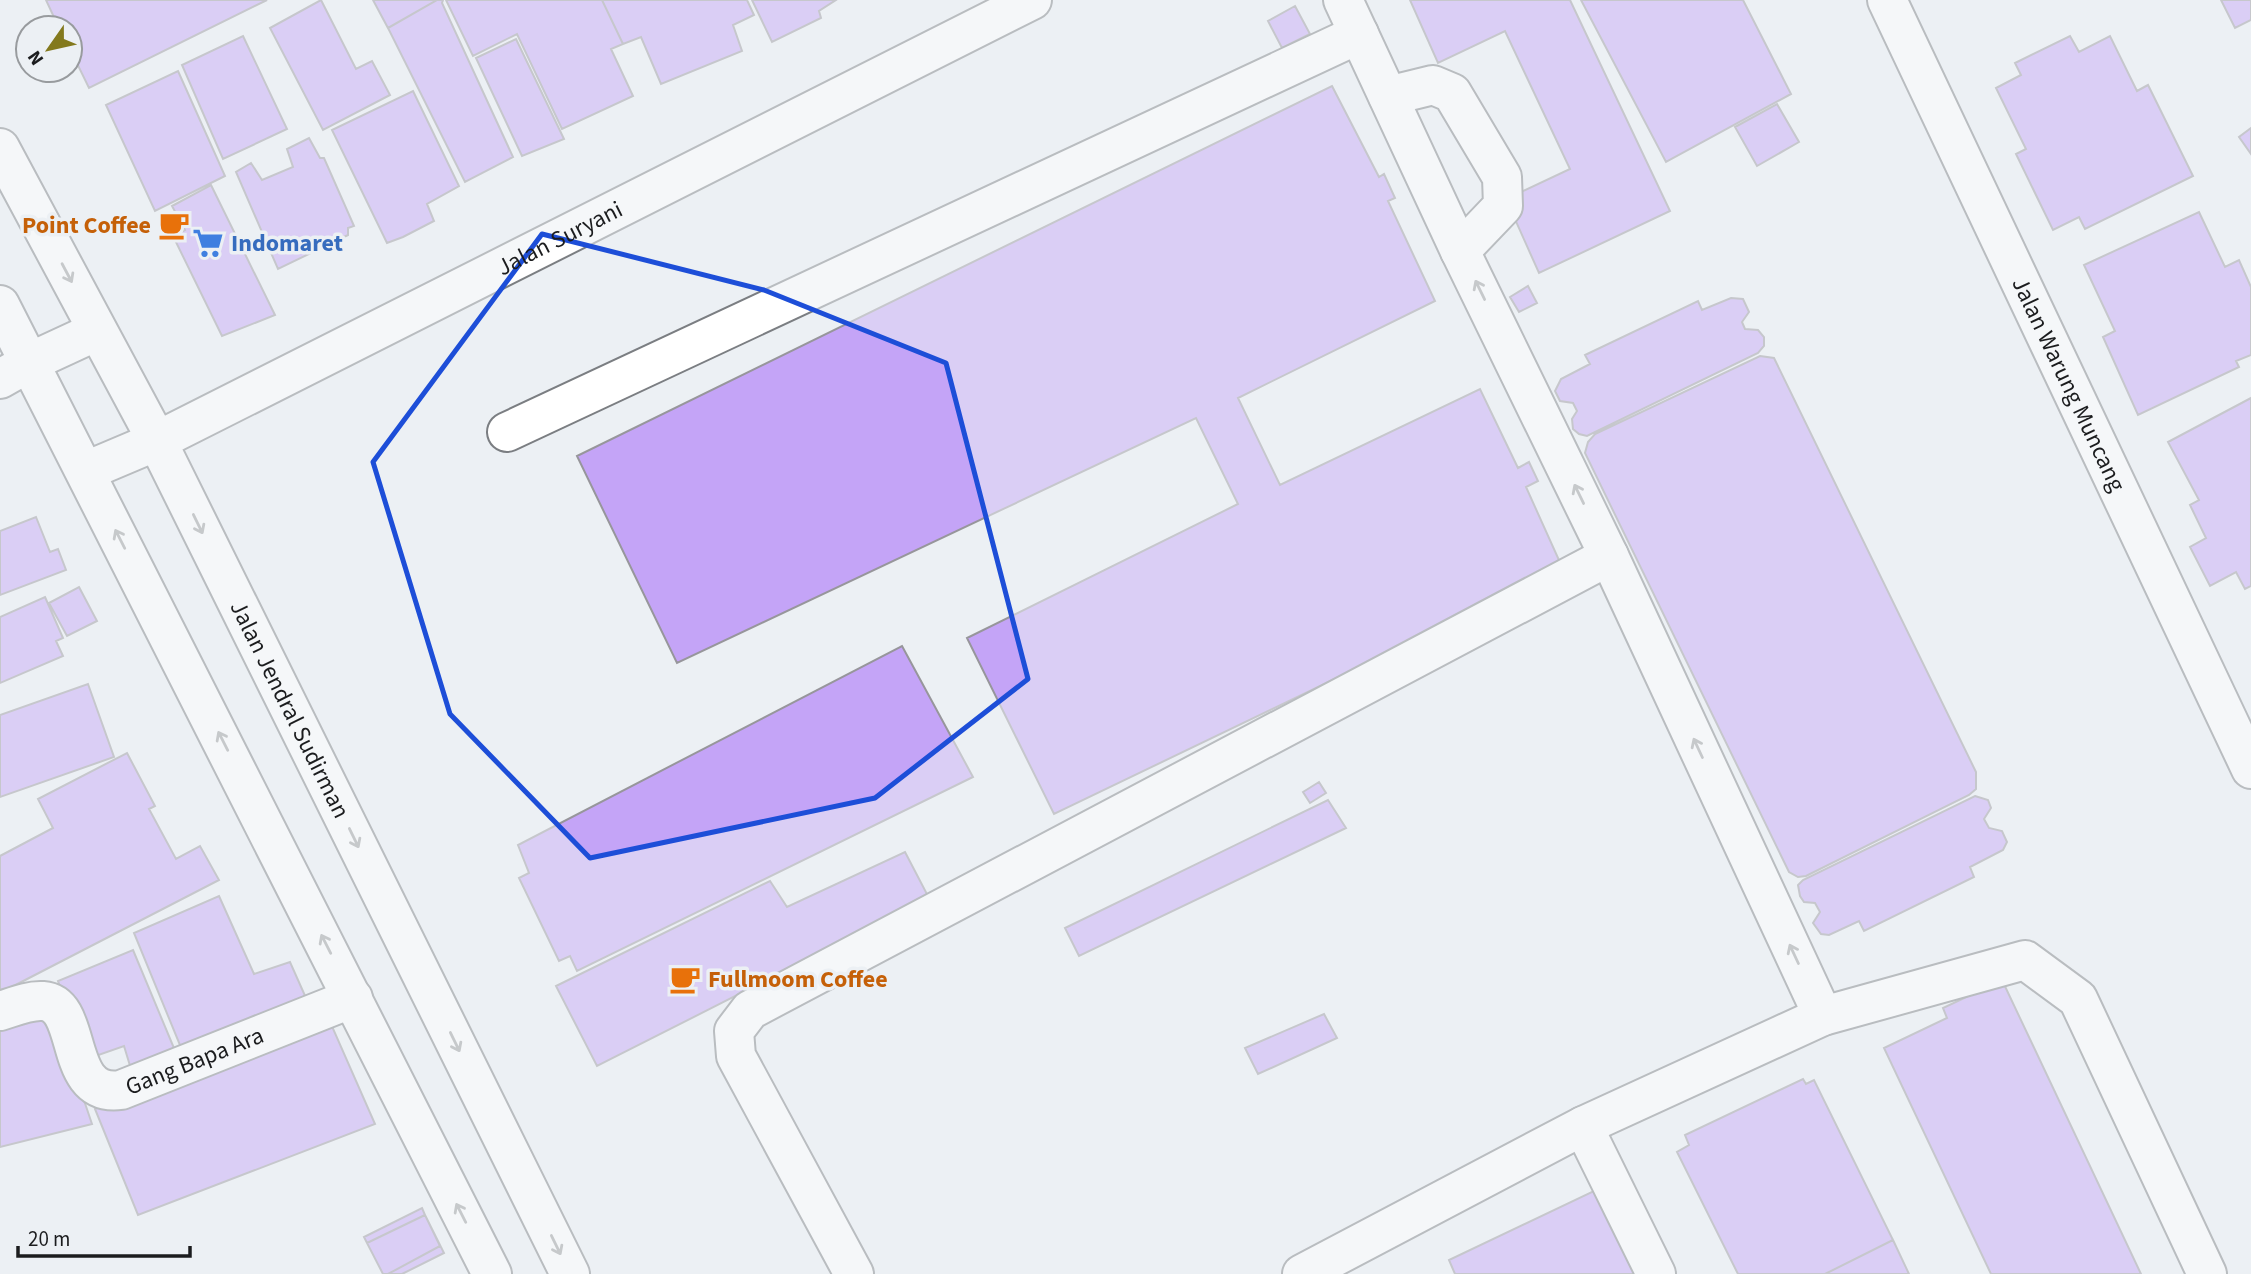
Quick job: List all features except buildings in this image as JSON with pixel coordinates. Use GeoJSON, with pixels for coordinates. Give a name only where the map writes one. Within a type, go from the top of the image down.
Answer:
{"type":"FeatureCollection","features":[{"type":"Feature","properties":{"kind":"main road","name":"Jalan Suryani"},"geometry":{"type":"LineString","coordinates":[[86,471],[157,441],[1032,0]]}},
{"type":"Feature","properties":{"kind":"main road","name":"Jalan Warung Muncang"},"geometry":{"type":"LineString","coordinates":[[1887,0],[2251,769]]}},
{"type":"Feature","properties":{"kind":"main road"},"geometry":{"type":"LineString","coordinates":[[507,432],[1351,17],[1609,556],[1822,1016]]}},
{"type":"Feature","properties":{"kind":"main road"},"geometry":{"type":"LineString","coordinates":[[1388,96],[1433,85],[1452,93],[1502,177],[1503,206],[1461,250]]}},
{"type":"Feature","properties":{"kind":"main road","name":"Jalan Jendral Sudirman"},"geometry":{"type":"LineString","coordinates":[[0,148],[157,441],[570,1274]]}},
{"type":"Feature","properties":{"kind":"main road"},"geometry":{"type":"LineString","coordinates":[[0,305],[15,371],[86,471],[492,1274]]}},
{"type":"Feature","properties":{"kind":"main road"},"geometry":{"type":"LineString","coordinates":[[15,371],[97,331]]}},
{"type":"Feature","properties":{"kind":"main road"},"geometry":{"type":"LineString","coordinates":[[854,1274],[736,1056],[734,1031],[750,1010],[1609,556]]}},
{"type":"Feature","properties":{"kind":"main road"},"geometry":{"type":"LineString","coordinates":[[1302,1274],[1583,1126],[1822,1016],[2025,960],[2078,999],[2207,1274]]}},
{"type":"Feature","properties":{"kind":"main road","name":"Gang Bapa Ara"},"geometry":{"type":"LineString","coordinates":[[0,1011],[45,1001],[58,1007],[86,1078],[98,1088],[110,1092],[121,1090],[353,998]]}},
{"type":"Feature","properties":{"kind":"main road"},"geometry":{"type":"LineString","coordinates":[[1583,1126],[1656,1274]]}},
{"type":"Feature","properties":{"kind":"highlighted area"},"geometry":{"type":"Polygon","coordinates":[[[542,234],[764,290],[946,363],[1028,679],[875,798],[590,858],[450,714],[373,462],[542,234]]]}},
{"type":"Feature","properties":{"kind":"place","name":"Point Coffee"},"geometry":{"type":"Point","coordinates":[174,225]}},
{"type":"Feature","properties":{"kind":"place","name":"Indomaret"},"geometry":{"type":"Point","coordinates":[208,243]}},
{"type":"Feature","properties":{"kind":"place","name":"Fullmoom Coffee"},"geometry":{"type":"Point","coordinates":[685,979]}}]}
